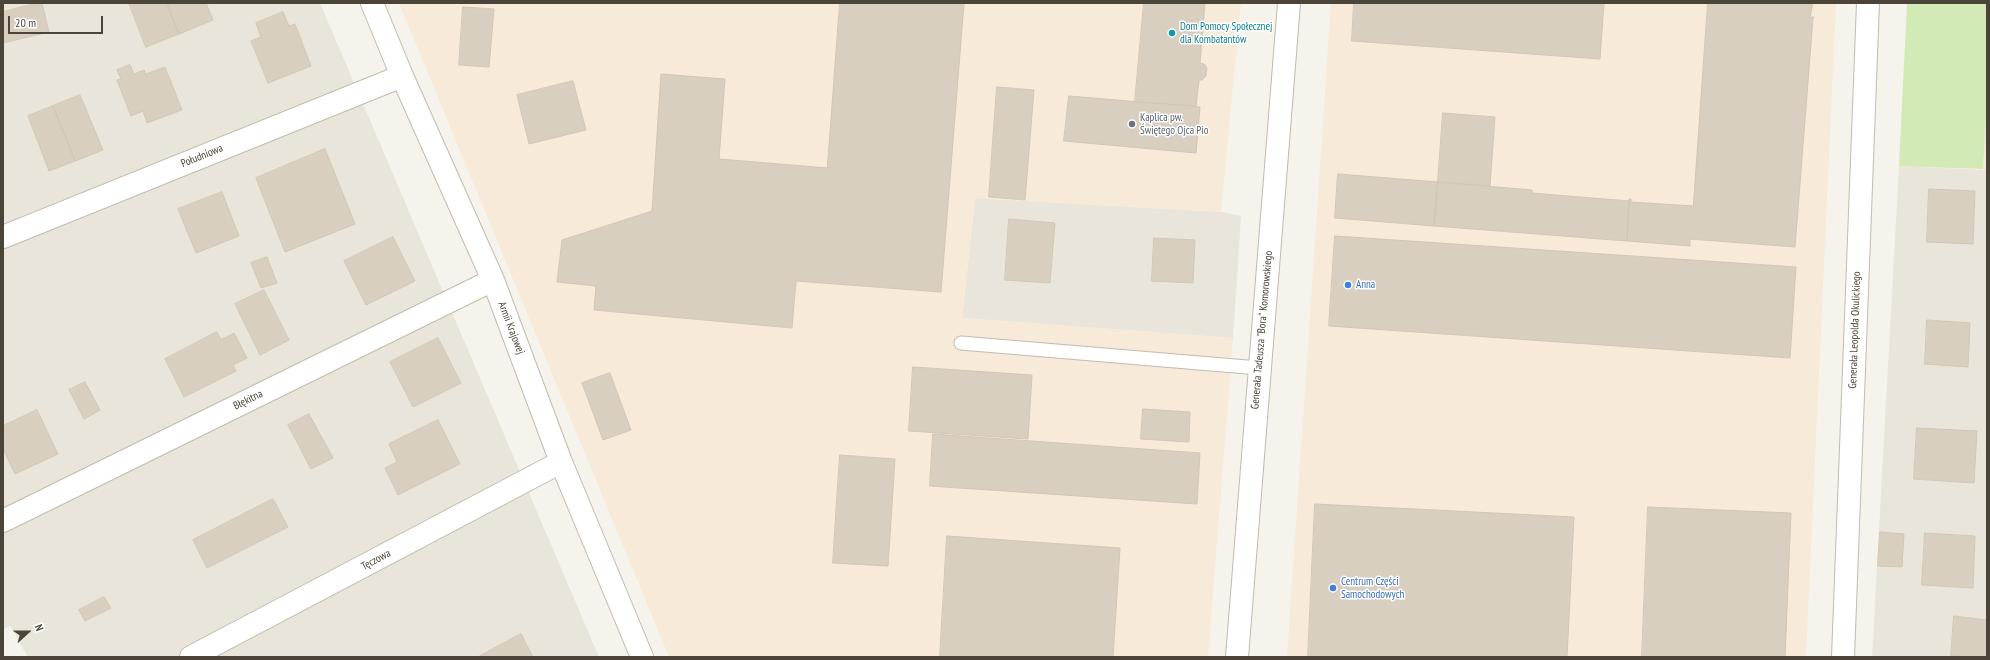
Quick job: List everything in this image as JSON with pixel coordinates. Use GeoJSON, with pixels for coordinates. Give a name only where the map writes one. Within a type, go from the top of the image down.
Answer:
{"type":"FeatureCollection","features":[{"type":"Feature","properties":{"kind":"street","name":"Armii Krajowej"},"geometry":{"type":"LineString","coordinates":[[372,3],[402,76],[493,280],[561,462],[642,657]]}},
{"type":"Feature","properties":{"kind":"street","name":"Generała Tadeusza \"Bora\" Komorowskiego"},"geometry":{"type":"LineString","coordinates":[[1237,657],[1289,3]]}},
{"type":"Feature","properties":{"kind":"street","name":"Generała Leopolda Okulickiego"},"geometry":{"type":"LineString","coordinates":[[1842,657],[1868,3]]}},
{"type":"Feature","properties":{"kind":"street","name":"Południowa"},"geometry":{"type":"LineString","coordinates":[[3,237],[402,76]]}},
{"type":"Feature","properties":{"kind":"street","name":"Błękitna"},"geometry":{"type":"LineString","coordinates":[[3,522],[493,280]]}},
{"type":"Feature","properties":{"kind":"street","name":"Tęczowa"},"geometry":{"type":"LineString","coordinates":[[191,657],[561,462]]}},
{"type":"Feature","properties":{"kind":"lane"},"geometry":{"type":"LineString","coordinates":[[960,343],[1259,368]]}},
{"type":"Feature","properties":{"kind":"shaded area"},"geometry":{"type":"Polygon","coordinates":[[[3,3],[320,3],[599,657],[28,657],[10,626],[3,629],[3,3]]]}},
{"type":"Feature","properties":{"kind":"shaded area"},"geometry":{"type":"Polygon","coordinates":[[[399,3],[1241,3],[1221,212],[975,198],[962,318],[1233,338],[1208,657],[669,657],[399,3]]]}},
{"type":"Feature","properties":{"kind":"shaded area"},"geometry":{"type":"Polygon","coordinates":[[[1331,3],[1836,3],[1806,657],[1287,657],[1331,3]]]}},
{"type":"Feature","properties":{"kind":"shaded area"},"geometry":{"type":"Polygon","coordinates":[[[1987,104],[1987,170],[1983,169],[1987,104]]]}},
{"type":"Feature","properties":{"kind":"shaded area"},"geometry":{"type":"Polygon","coordinates":[[[1899,166],[1987,170],[1987,657],[1872,657],[1899,166]]]}},
{"type":"Feature","properties":{"kind":"shaded area"},"geometry":{"type":"Polygon","coordinates":[[[975,198],[1221,212],[1241,216],[1233,338],[962,318],[975,198]]]}},
{"type":"Feature","properties":{"kind":"green space"},"geometry":{"type":"Polygon","coordinates":[[[1907,3],[1987,3],[1987,104],[1983,169],[1899,166],[1907,3]]]}},
{"type":"Feature","properties":{"kind":"building"},"geometry":{"type":"Polygon","coordinates":[[[42,3],[49,32],[3,43],[3,12],[42,3]]]}},
{"type":"Feature","properties":{"kind":"building"},"geometry":{"type":"Polygon","coordinates":[[[129,3],[167,3],[179,34],[146,47],[129,3]]]}},
{"type":"Feature","properties":{"kind":"building"},"geometry":{"type":"Polygon","coordinates":[[[167,3],[206,3],[213,20],[179,34],[167,3]]]}},
{"type":"Feature","properties":{"kind":"building"},"geometry":{"type":"Polygon","coordinates":[[[840,3],[964,3],[941,292],[796,281],[792,328],[594,310],[596,286],[557,282],[562,240],[652,211],[661,74],[725,79],[719,159],[827,168],[840,3]]]}},
{"type":"Feature","properties":{"kind":"building","name":"Dom Pomocy Społecznej dla Kombatantów"},"geometry":{"type":"Polygon","coordinates":[[[1144,3],[1205,3],[1200,63],[1204,64],[1207,68],[1206,76],[1202,80],[1199,80],[1196,106],[1135,102],[1144,3]]]}},
{"type":"Feature","properties":{"kind":"building"},"geometry":{"type":"Polygon","coordinates":[[[1354,3],[1604,3],[1600,59],[1352,41],[1354,3]]]}},
{"type":"Feature","properties":{"kind":"building"},"geometry":{"type":"Polygon","coordinates":[[[1708,3],[1813,3],[1810,17],[1814,17],[1795,247],[1690,239],[1690,246],[1627,241],[1629,199],[1631,199],[1631,202],[1693,206],[1708,3]]]}},
{"type":"Feature","properties":{"kind":"building"},"geometry":{"type":"Polygon","coordinates":[[[463,7],[494,9],[489,67],[459,65],[463,7]]]}},
{"type":"Feature","properties":{"kind":"building"},"geometry":{"type":"Polygon","coordinates":[[[283,12],[289,26],[295,24],[311,66],[268,83],[251,41],[261,37],[256,23],[283,12]]]}},
{"type":"Feature","properties":{"kind":"building"},"geometry":{"type":"Polygon","coordinates":[[[130,65],[134,74],[144,70],[146,74],[165,67],[182,110],[147,123],[143,111],[131,116],[117,80],[121,79],[117,70],[130,65]]]}},
{"type":"Feature","properties":{"kind":"building"},"geometry":{"type":"Polygon","coordinates":[[[573,81],[586,130],[529,144],[517,95],[573,81]]]}},
{"type":"Feature","properties":{"kind":"building"},"geometry":{"type":"Polygon","coordinates":[[[997,87],[1034,90],[1025,200],[989,197],[997,87]]]}},
{"type":"Feature","properties":{"kind":"building"},"geometry":{"type":"Polygon","coordinates":[[[80,95],[103,150],[75,161],[53,106],[80,95]]]}},
{"type":"Feature","properties":{"kind":"building","name":"Kaplica pw. Świętego Ojca Pio"},"geometry":{"type":"Polygon","coordinates":[[[1069,96],[1200,107],[1196,153],[1064,141],[1069,96]]]}},
{"type":"Feature","properties":{"kind":"building"},"geometry":{"type":"Polygon","coordinates":[[[53,106],[75,161],[49,171],[28,116],[53,106]]]}},
{"type":"Feature","properties":{"kind":"building"},"geometry":{"type":"Polygon","coordinates":[[[1443,113],[1495,117],[1490,186],[1438,182],[1443,113]]]}},
{"type":"Feature","properties":{"kind":"building"},"geometry":{"type":"Polygon","coordinates":[[[325,149],[355,224],[285,252],[256,178],[325,149]]]}},
{"type":"Feature","properties":{"kind":"building"},"geometry":{"type":"Polygon","coordinates":[[[1338,174],[1438,182],[1434,226],[1335,218],[1338,174]]]}},
{"type":"Feature","properties":{"kind":"building"},"geometry":{"type":"Polygon","coordinates":[[[1438,182],[1532,190],[1532,193],[1629,201],[1627,241],[1434,226],[1438,182]]]}},
{"type":"Feature","properties":{"kind":"building"},"geometry":{"type":"Polygon","coordinates":[[[1929,189],[1975,191],[1973,244],[1927,242],[1929,189]]]}},
{"type":"Feature","properties":{"kind":"building"},"geometry":{"type":"Polygon","coordinates":[[[222,192],[239,236],[196,253],[178,209],[222,192]]]}},
{"type":"Feature","properties":{"kind":"building"},"geometry":{"type":"Polygon","coordinates":[[[1009,219],[1055,223],[1050,283],[1005,280],[1009,219]]]}},
{"type":"Feature","properties":{"kind":"building"},"geometry":{"type":"Polygon","coordinates":[[[1335,236],[1796,267],[1790,358],[1329,326],[1335,236]]]}},
{"type":"Feature","properties":{"kind":"building"},"geometry":{"type":"Polygon","coordinates":[[[393,237],[415,281],[366,305],[344,261],[393,237]]]}},
{"type":"Feature","properties":{"kind":"building"},"geometry":{"type":"Polygon","coordinates":[[[1154,238],[1195,240],[1193,283],[1152,281],[1154,238]]]}},
{"type":"Feature","properties":{"kind":"building"},"geometry":{"type":"Polygon","coordinates":[[[267,257],[277,283],[261,288],[251,263],[267,257]]]}},
{"type":"Feature","properties":{"kind":"building"},"geometry":{"type":"Polygon","coordinates":[[[264,290],[289,340],[260,355],[235,304],[264,290]]]}},
{"type":"Feature","properties":{"kind":"building"},"geometry":{"type":"Polygon","coordinates":[[[1927,320],[1970,323],[1968,367],[1925,364],[1927,320]]]}},
{"type":"Feature","properties":{"kind":"building"},"geometry":{"type":"Polygon","coordinates":[[[217,332],[221,340],[234,333],[247,358],[233,365],[236,371],[184,397],[165,359],[217,332]]]}},
{"type":"Feature","properties":{"kind":"building"},"geometry":{"type":"Polygon","coordinates":[[[438,338],[461,383],[413,407],[390,362],[438,338]]]}},
{"type":"Feature","properties":{"kind":"building"},"geometry":{"type":"Polygon","coordinates":[[[913,367],[1032,375],[1028,439],[909,431],[913,367]]]}},
{"type":"Feature","properties":{"kind":"building"},"geometry":{"type":"Polygon","coordinates":[[[610,373],[631,430],[603,440],[582,383],[610,373]]]}},
{"type":"Feature","properties":{"kind":"building"},"geometry":{"type":"Polygon","coordinates":[[[85,382],[100,410],[84,419],[69,390],[85,382]]]}},
{"type":"Feature","properties":{"kind":"building"},"geometry":{"type":"Polygon","coordinates":[[[1143,409],[1190,412],[1189,442],[1141,439],[1143,409]]]}},
{"type":"Feature","properties":{"kind":"building"},"geometry":{"type":"Polygon","coordinates":[[[37,410],[58,454],[15,474],[3,449],[3,426],[37,410]]]}},
{"type":"Feature","properties":{"kind":"building"},"geometry":{"type":"Polygon","coordinates":[[[309,414],[333,458],[311,469],[288,425],[309,414]]]}},
{"type":"Feature","properties":{"kind":"building"},"geometry":{"type":"Polygon","coordinates":[[[438,420],[460,464],[398,495],[385,468],[397,462],[389,444],[438,420]]]}},
{"type":"Feature","properties":{"kind":"building"},"geometry":{"type":"Polygon","coordinates":[[[1917,428],[1977,431],[1974,483],[1914,479],[1917,428]]]}},
{"type":"Feature","properties":{"kind":"building"},"geometry":{"type":"Polygon","coordinates":[[[933,434],[1200,453],[1197,504],[930,486],[933,434]]]}},
{"type":"Feature","properties":{"kind":"building"},"geometry":{"type":"Polygon","coordinates":[[[840,455],[895,459],[888,566],[833,563],[840,455]]]}},
{"type":"Feature","properties":{"kind":"building"},"geometry":{"type":"Polygon","coordinates":[[[273,499],[288,527],[207,568],[193,540],[273,499]]]}},
{"type":"Feature","properties":{"kind":"building"},"geometry":{"type":"Polygon","coordinates":[[[1315,504],[1574,517],[1567,657],[1308,657],[1315,504]]]}},
{"type":"Feature","properties":{"kind":"building"},"geometry":{"type":"Polygon","coordinates":[[[1648,507],[1791,513],[1785,657],[1642,657],[1648,507]]]}},
{"type":"Feature","properties":{"kind":"building"},"geometry":{"type":"Polygon","coordinates":[[[1880,532],[1904,534],[1902,567],[1878,566],[1880,532]]]}},
{"type":"Feature","properties":{"kind":"building"},"geometry":{"type":"Polygon","coordinates":[[[1925,533],[1975,536],[1973,588],[1922,585],[1925,533]]]}},
{"type":"Feature","properties":{"kind":"building"},"geometry":{"type":"Polygon","coordinates":[[[947,536],[1120,548],[1113,657],[940,657],[947,536]]]}},
{"type":"Feature","properties":{"kind":"building"},"geometry":{"type":"Polygon","coordinates":[[[104,597],[111,608],[85,621],[79,610],[104,597]]]}},
{"type":"Feature","properties":{"kind":"building"},"geometry":{"type":"Polygon","coordinates":[[[1954,616],[1987,620],[1987,657],[1951,656],[1954,616]]]}},
{"type":"Feature","properties":{"kind":"building"},"geometry":{"type":"Polygon","coordinates":[[[521,634],[533,657],[478,657],[521,634]]]}},
{"type":"Feature","properties":{"kind":"place","name":"Dom Pomocy Społecznej dla Kombatantów"},"geometry":{"type":"Point","coordinates":[1172,33]}},
{"type":"Feature","properties":{"kind":"place","name":"Kaplica pw. Świętego Ojca Pio"},"geometry":{"type":"Point","coordinates":[1132,124]}},
{"type":"Feature","properties":{"kind":"place","name":"Anna"},"geometry":{"type":"Point","coordinates":[1348,285]}},
{"type":"Feature","properties":{"kind":"place","name":"Centrum Części Samochodowych"},"geometry":{"type":"Point","coordinates":[1333,588]}}]}
